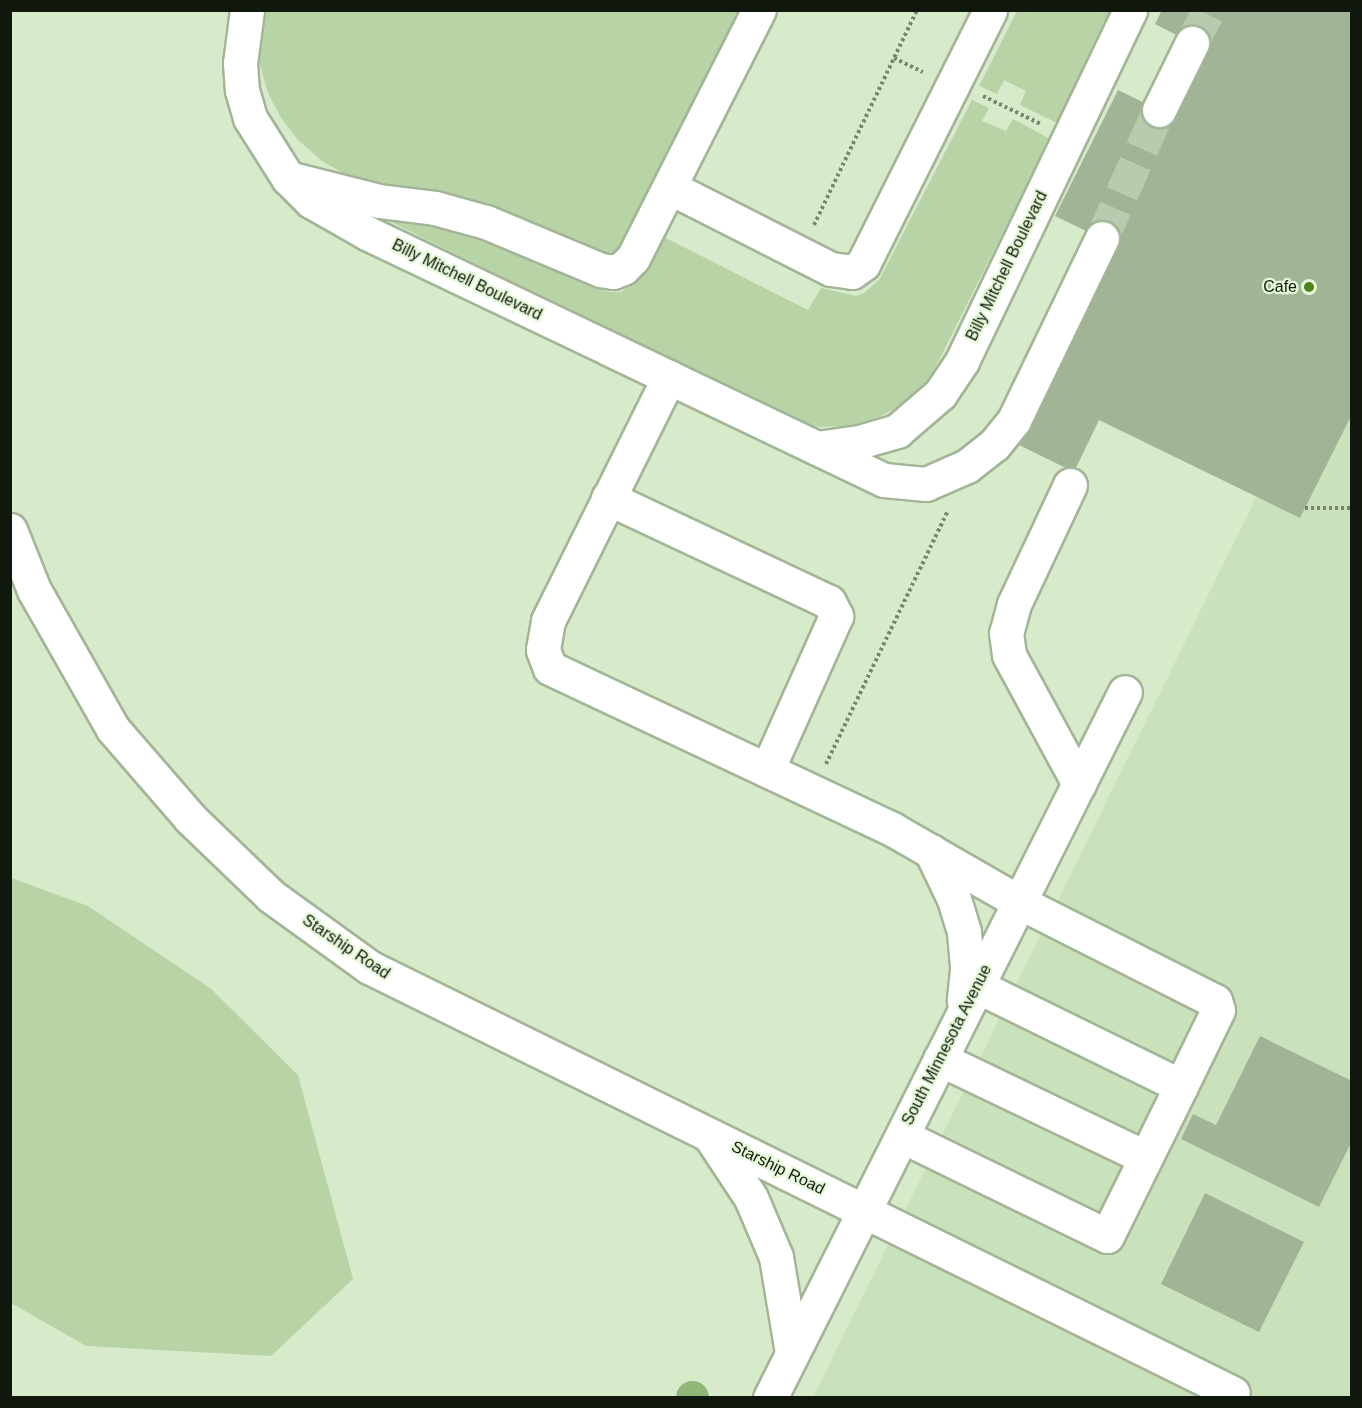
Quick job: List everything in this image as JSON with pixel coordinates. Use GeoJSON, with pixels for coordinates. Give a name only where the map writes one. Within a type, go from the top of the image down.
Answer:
{"type":"FeatureCollection","features":[{"type":"Feature","properties":{"kind":"street","name":"Billy Mitchell Boulevard"},"geometry":{"type":"LineString","coordinates":[[247,10],[240,63],[242,90],[249,118],[288,178],[312,201],[367,233],[884,480],[926,484],[967,466],[994,445],[1014,420],[1102,238]]}},
{"type":"Feature","properties":{"kind":"street"},"geometry":{"type":"LineString","coordinates":[[288,178],[379,201],[435,208],[486,222],[613,272],[623,268],[633,258],[671,188],[759,10]]}},
{"type":"Feature","properties":{"kind":"street"},"geometry":{"type":"LineString","coordinates":[[671,188],[831,269],[852,272],[863,264],[990,10]]}},
{"type":"Feature","properties":{"kind":"street","name":"Billy Mitchell Boulevard"},"geometry":{"type":"LineString","coordinates":[[817,448],[859,442],[897,431],[940,394],[962,361],[1131,10]]}},
{"type":"Feature","properties":{"kind":"street"},"geometry":{"type":"LineString","coordinates":[[1159,110],[1192,43]]}},
{"type":"Feature","properties":{"kind":"street"},"geometry":{"type":"LineString","coordinates":[[669,377],[548,621],[543,650],[550,668],[892,829],[1019,902],[1215,1001],[1218,1010],[1107,1236],[902,1136]]}},
{"type":"Feature","properties":{"kind":"street"},"geometry":{"type":"LineString","coordinates":[[1070,485],[1014,604],[1006,633],[1009,655],[1079,784]]}},
{"type":"Feature","properties":{"kind":"street"},"geometry":{"type":"LineString","coordinates":[[608,498],[829,602],[836,616],[767,770]]}},
{"type":"Feature","properties":{"kind":"street","name":"Starship Road"},"geometry":{"type":"LineString","coordinates":[[10,530],[34,590],[113,729],[190,818],[271,896],[369,967],[1233,1393]]}},
{"type":"Feature","properties":{"kind":"street","name":"South Minnesota Avenue"},"geometry":{"type":"LineString","coordinates":[[770,1398],[1125,692]]}},
{"type":"Feature","properties":{"kind":"street"},"geometry":{"type":"LineString","coordinates":[[931,851],[954,899],[964,932],[970,1000],[1181,1086]]}},
{"type":"Feature","properties":{"kind":"street"},"geometry":{"type":"LineString","coordinates":[[940,1059],[1145,1157]]}},
{"type":"Feature","properties":{"kind":"street"},"geometry":{"type":"LineString","coordinates":[[709,1134],[751,1198],[776,1257],[792,1353]]}},
{"type":"Feature","properties":{"kind":"path"},"geometry":{"type":"LineString","coordinates":[[813,229],[917,10]]}},
{"type":"Feature","properties":{"kind":"path"},"geometry":{"type":"LineString","coordinates":[[1305,508],[1352,508]]}},
{"type":"Feature","properties":{"kind":"path"},"geometry":{"type":"LineString","coordinates":[[812,791],[944,516],[950,509]]}},
{"type":"Feature","properties":{"kind":"shaded area"},"geometry":{"type":"Polygon","coordinates":[[[263,11],[745,11],[627,248],[611,256],[598,258],[389,187],[350,177],[322,161],[298,140],[281,118],[268,93],[260,65],[259,43],[263,11]]]}},
{"type":"Feature","properties":{"kind":"shaded area"},"geometry":{"type":"Polygon","coordinates":[[[1017,11],[1111,11],[1057,123],[1020,105],[1026,91],[1004,80],[997,94],[979,86],[1017,11]]]}},
{"type":"Feature","properties":{"kind":"shaded area"},"geometry":{"type":"Polygon","coordinates":[[[972,100],[989,108],[982,121],[1006,131],[1013,119],[1050,139],[934,370],[921,389],[905,403],[879,417],[848,426],[820,427],[792,420],[391,222],[391,218],[395,215],[459,230],[525,252],[591,287],[610,292],[621,292],[630,286],[642,273],[662,236],[808,310],[821,288],[856,296],[864,293],[879,280],[972,100]]]}},
{"type":"Feature","properties":{"kind":"shaded area"},"geometry":{"type":"Polygon","coordinates":[[[1351,305],[1351,1397],[813,1397],[1351,305]]]}},
{"type":"Feature","properties":{"kind":"shaded area"},"geometry":{"type":"Polygon","coordinates":[[[11,878],[88,906],[210,988],[298,1075],[353,1279],[271,1356],[86,1346],[11,1303],[11,878]]]}},
{"type":"Feature","properties":{"kind":"building"},"geometry":{"type":"Polygon","coordinates":[[[1162,10],[1352,10],[1352,414],[1300,518],[1099,420],[1074,472],[1019,445],[1117,246],[1055,216],[1118,90],[1159,110],[1192,43],[1155,24],[1162,10]]]}},
{"type":"Feature","properties":{"kind":"building"},"geometry":{"type":"Polygon","coordinates":[[[1260,1036],[1352,1081],[1352,1141],[1319,1207],[1181,1139],[1193,1114],[1216,1125],[1260,1036]]]}},
{"type":"Feature","properties":{"kind":"building"},"geometry":{"type":"Polygon","coordinates":[[[1205,1193],[1304,1242],[1259,1332],[1161,1284],[1205,1193]]]}},
{"type":"Feature","properties":{"kind":"tunnel"},"geometry":{"type":"LineString","coordinates":[[1192,43],[1209,10]]}},
{"type":"Feature","properties":{"kind":"tunnel"},"geometry":{"type":"LineString","coordinates":[[1102,238],[1159,110]]}},
{"type":"Feature","properties":{"kind":"place","name":"Cafe"},"geometry":{"type":"Point","coordinates":[1309,287]}}]}
